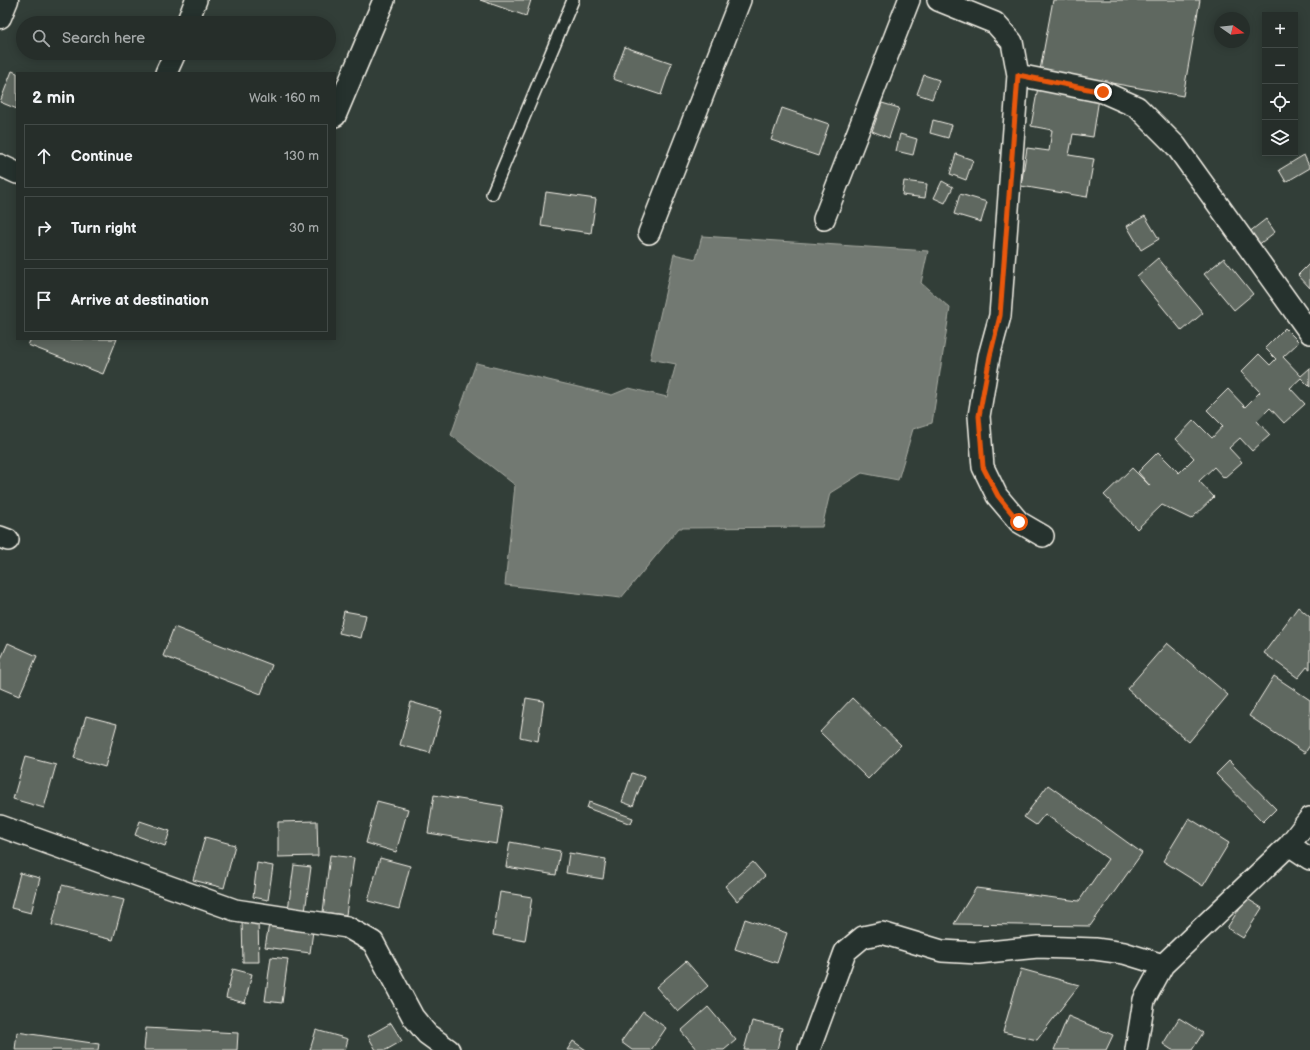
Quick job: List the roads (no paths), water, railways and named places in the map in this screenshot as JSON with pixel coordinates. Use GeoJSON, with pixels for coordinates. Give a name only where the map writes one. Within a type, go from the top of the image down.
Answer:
{"type":"FeatureCollection","features":[{"type":"Feature","properties":{"kind":"street"},"geometry":{"type":"LineString","coordinates":[[0,17],[7,0]]}},
{"type":"Feature","properties":{"kind":"street"},"geometry":{"type":"LineString","coordinates":[[190,16],[196,0]]}},
{"type":"Feature","properties":{"kind":"street"},"geometry":{"type":"LineString","coordinates":[[336,114],[384,0]]}},
{"type":"Feature","properties":{"kind":"street"},"geometry":{"type":"LineString","coordinates":[[649,233],[740,0]]}},
{"type":"Feature","properties":{"kind":"street"},"geometry":{"type":"LineString","coordinates":[[824,220],[909,0]]}},
{"type":"Feature","properties":{"kind":"street"},"geometry":{"type":"LineString","coordinates":[[938,0],[995,23],[1012,42],[1018,75],[1000,316],[990,356],[979,416],[983,467],[998,496],[1019,522],[1043,536]]}},
{"type":"Feature","properties":{"kind":"street"},"geometry":{"type":"LineString","coordinates":[[166,72],[171,60]]}},
{"type":"Feature","properties":{"kind":"street"},"geometry":{"type":"LineString","coordinates":[[1018,75],[1103,92],[1137,108],[1176,146],[1310,333]]}},
{"type":"Feature","properties":{"kind":"street"},"geometry":{"type":"LineString","coordinates":[[0,165],[16,173]]}},
{"type":"Feature","properties":{"kind":"street"},"geometry":{"type":"LineString","coordinates":[[1136,1050],[1144,1000],[1163,966],[1290,845],[1310,818]]}},
{"type":"Feature","properties":{"kind":"street"},"geometry":{"type":"LineString","coordinates":[[0,826],[235,910],[347,927],[373,942],[413,1017],[427,1034],[449,1050]]}},
{"type":"Feature","properties":{"kind":"street"},"geometry":{"type":"LineString","coordinates":[[1290,845],[1310,859]]}},
{"type":"Feature","properties":{"kind":"street"},"geometry":{"type":"LineString","coordinates":[[809,1050],[845,952],[863,937],[882,933],[942,951],[978,953],[1038,947],[1096,949],[1124,953],[1163,966]]}},
{"type":"Feature","properties":{"kind":"lane"},"geometry":{"type":"LineString","coordinates":[[492,194],[572,0]]}}]}
